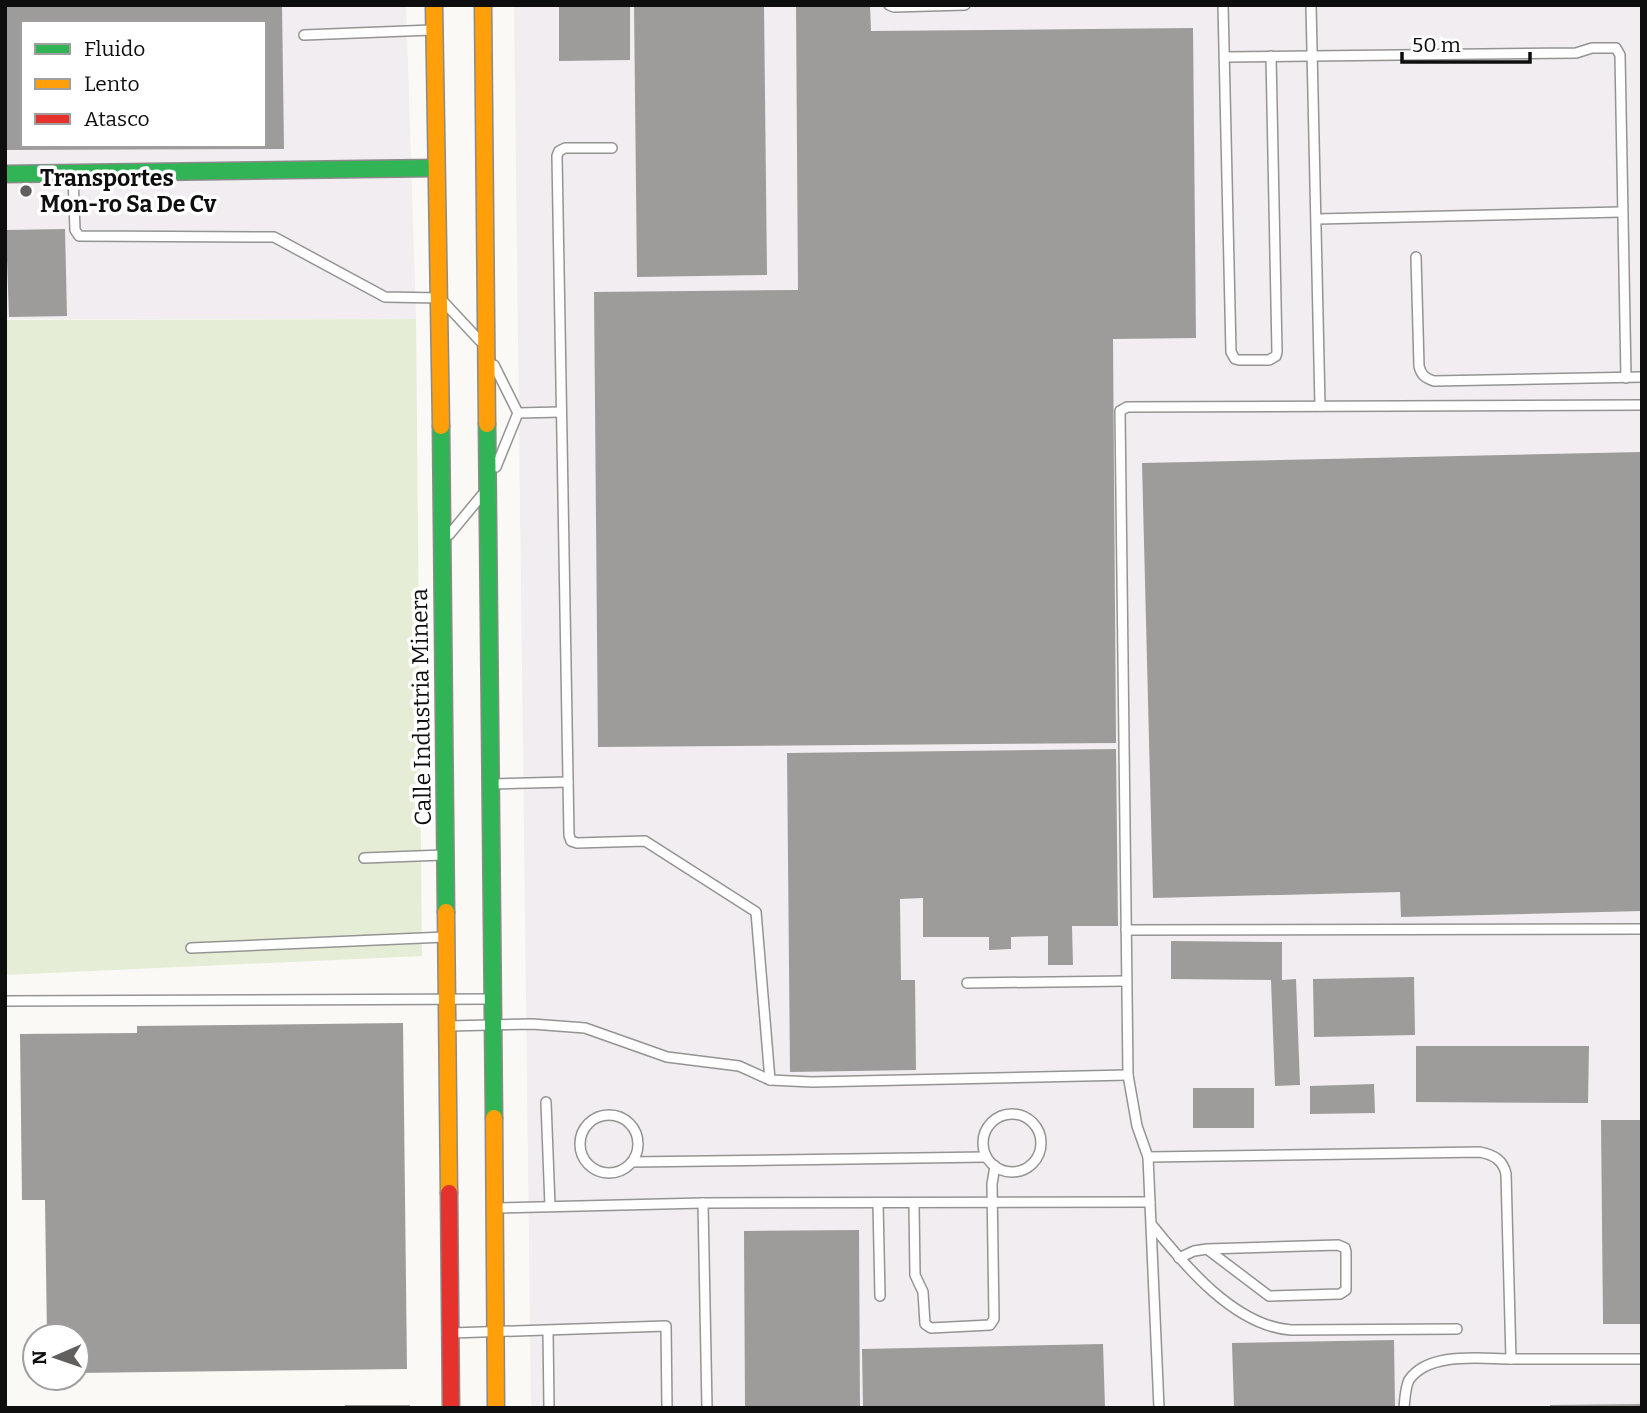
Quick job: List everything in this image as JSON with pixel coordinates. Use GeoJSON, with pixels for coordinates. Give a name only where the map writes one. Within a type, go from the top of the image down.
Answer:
{"type":"FeatureCollection","features":[{"type":"Feature","properties":{"kind":"main road","name":"Calle Industria Minera"},"geometry":{"type":"LineString","coordinates":[[435,5],[451,1408]]}},
{"type":"Feature","properties":{"kind":"main road"},"geometry":{"type":"LineString","coordinates":[[483,5],[496,1408]]}},
{"type":"Feature","properties":{"kind":"main road"},"geometry":{"type":"LineString","coordinates":[[5,174],[435,168]]}},
{"type":"Feature","properties":{"kind":"lane"},"geometry":{"type":"LineString","coordinates":[[889,5],[965,5]]}},
{"type":"Feature","properties":{"kind":"lane"},"geometry":{"type":"LineString","coordinates":[[1223,5],[1231,352],[1235,359],[1239,360],[1269,360],[1276,356],[1277,352],[1271,57]]}},
{"type":"Feature","properties":{"kind":"lane"},"geometry":{"type":"LineString","coordinates":[[1311,5],[1320,406]]}},
{"type":"Feature","properties":{"kind":"lane"},"geometry":{"type":"LineString","coordinates":[[304,35],[435,30]]}},
{"type":"Feature","properties":{"kind":"lane"},"geometry":{"type":"LineString","coordinates":[[1226,57],[1576,53],[1592,48],[1612,47],[1619,51],[1626,378]]}},
{"type":"Feature","properties":{"kind":"lane"},"geometry":{"type":"LineString","coordinates":[[612,148],[565,148],[559,151],[557,156],[569,835],[571,841],[577,843],[645,841],[756,912],[769,1080]]}},
{"type":"Feature","properties":{"kind":"lane"},"geometry":{"type":"LineString","coordinates":[[73,174],[75,230],[79,236],[274,237],[385,297],[440,298],[485,346],[518,413],[486,490],[441,545]]}},
{"type":"Feature","properties":{"kind":"lane"},"geometry":{"type":"LineString","coordinates":[[1317,219],[1621,212]]}},
{"type":"Feature","properties":{"kind":"lane"},"geometry":{"type":"LineString","coordinates":[[1416,257],[1419,366],[1426,379],[1642,377]]}},
{"type":"Feature","properties":{"kind":"lane"},"geometry":{"type":"LineString","coordinates":[[1159,1408],[1149,1157],[1133,1111],[1128,1075],[1120,411],[1126,407],[1642,405]]}},
{"type":"Feature","properties":{"kind":"lane"},"geometry":{"type":"LineString","coordinates":[[518,413],[561,412]]}},
{"type":"Feature","properties":{"kind":"lane"},"geometry":{"type":"LineString","coordinates":[[490,784],[568,782]]}},
{"type":"Feature","properties":{"kind":"lane"},"geometry":{"type":"LineString","coordinates":[[364,858],[445,855]]}},
{"type":"Feature","properties":{"kind":"lane"},"geometry":{"type":"LineString","coordinates":[[1126,930],[1642,929]]}},
{"type":"Feature","properties":{"kind":"lane"},"geometry":{"type":"LineString","coordinates":[[191,948],[446,936]]}},
{"type":"Feature","properties":{"kind":"lane"},"geometry":{"type":"LineString","coordinates":[[967,983],[1126,981]]}},
{"type":"Feature","properties":{"kind":"lane"},"geometry":{"type":"LineString","coordinates":[[5,1001],[492,999]]}},
{"type":"Feature","properties":{"kind":"lane"},"geometry":{"type":"LineString","coordinates":[[447,1027],[493,1024],[585,1028],[667,1057],[739,1066],[769,1080],[812,1082],[1128,1075]]}},
{"type":"Feature","properties":{"kind":"lane"},"geometry":{"type":"LineString","coordinates":[[546,1102],[550,1206]]}},
{"type":"Feature","properties":{"kind":"lane"},"geometry":{"type":"LineString","coordinates":[[632,1162],[637,1153],[638,1140],[632,1125],[616,1115],[606,1114],[589,1122],[580,1139],[583,1158],[597,1171],[616,1172],[632,1162],[986,1157]]}},
{"type":"Feature","properties":{"kind":"lane"},"geometry":{"type":"LineString","coordinates":[[1019,1114],[1035,1124],[1041,1142],[1036,1161],[1020,1171],[1010,1172],[995,1166],[986,1157],[983,1147],[986,1129],[1000,1116],[1019,1114]]}},
{"type":"Feature","properties":{"kind":"lane"},"geometry":{"type":"LineString","coordinates":[[1149,1157],[1490,1154],[1504,1166],[1506,1174],[1511,1359]]}},
{"type":"Feature","properties":{"kind":"lane"},"geometry":{"type":"LineString","coordinates":[[914,1203],[915,1275],[923,1292],[925,1324],[931,1328],[987,1326],[993,1322],[995,1166]]}},
{"type":"Feature","properties":{"kind":"lane"},"geometry":{"type":"LineString","coordinates":[[496,1209],[703,1203],[1150,1202]]}},
{"type":"Feature","properties":{"kind":"lane"},"geometry":{"type":"LineString","coordinates":[[703,1203],[706,1408]]}},
{"type":"Feature","properties":{"kind":"lane"},"geometry":{"type":"LineString","coordinates":[[877,1203],[880,1296]]}},
{"type":"Feature","properties":{"kind":"lane"},"geometry":{"type":"LineString","coordinates":[[1152,1225],[1179,1258],[1208,1286],[1249,1317],[1278,1329],[1457,1329]]}},
{"type":"Feature","properties":{"kind":"lane"},"geometry":{"type":"LineString","coordinates":[[1179,1258],[1207,1249],[1342,1245],[1346,1252],[1346,1290],[1340,1294],[1267,1295],[1207,1249]]}},
{"type":"Feature","properties":{"kind":"lane"},"geometry":{"type":"LineString","coordinates":[[450,1333],[666,1326],[667,1408]]}},
{"type":"Feature","properties":{"kind":"lane"},"geometry":{"type":"LineString","coordinates":[[548,1331],[549,1408]]}},
{"type":"Feature","properties":{"kind":"lane"},"geometry":{"type":"LineString","coordinates":[[1404,1408],[1409,1381],[1421,1369],[1445,1360],[1642,1359]]}},
{"type":"Feature","properties":{"kind":"shaded area"},"geometry":{"type":"Polygon","coordinates":[[[5,5],[406,5],[416,319],[5,319],[5,5]]]}},
{"type":"Feature","properties":{"kind":"shaded area"},"geometry":{"type":"Polygon","coordinates":[[[514,5],[1642,5],[1642,1408],[531,1408],[514,5]]]}},
{"type":"Feature","properties":{"kind":"green space"},"geometry":{"type":"Polygon","coordinates":[[[416,319],[422,956],[5,975],[5,320],[416,319]]]}},
{"type":"Feature","properties":{"kind":"building"},"geometry":{"type":"Polygon","coordinates":[[[5,5],[282,5],[284,149],[5,150],[5,5]]]}},
{"type":"Feature","properties":{"kind":"building"},"geometry":{"type":"Polygon","coordinates":[[[559,5],[630,5],[630,60],[559,61],[559,5]]]}},
{"type":"Feature","properties":{"kind":"building"},"geometry":{"type":"Polygon","coordinates":[[[634,5],[764,5],[767,275],[637,277],[634,5]]]}},
{"type":"Feature","properties":{"kind":"building"},"geometry":{"type":"Polygon","coordinates":[[[796,5],[870,5],[871,31],[1193,28],[1196,338],[1113,339],[1116,743],[598,747],[594,292],[798,290],[796,5]]]}},
{"type":"Feature","properties":{"kind":"building"},"geometry":{"type":"Polygon","coordinates":[[[65,229],[67,316],[9,317],[6,230],[65,229]]]}},
{"type":"Feature","properties":{"kind":"building"},"geometry":{"type":"Polygon","coordinates":[[[1642,452],[1642,911],[1401,917],[1400,892],[1153,898],[1142,463],[1642,452]]]}},
{"type":"Feature","properties":{"kind":"building"},"geometry":{"type":"Polygon","coordinates":[[[1116,749],[1118,926],[1072,926],[1073,965],[1048,965],[1048,936],[1011,937],[1011,949],[989,950],[989,937],[923,937],[923,898],[900,899],[901,980],[915,980],[916,1070],[790,1072],[787,753],[1116,749]]]}},
{"type":"Feature","properties":{"kind":"building"},"geometry":{"type":"Polygon","coordinates":[[[1171,941],[1282,942],[1282,980],[1296,979],[1300,1085],[1275,1086],[1271,980],[1171,979],[1171,941]]]}},
{"type":"Feature","properties":{"kind":"building"},"geometry":{"type":"Polygon","coordinates":[[[1414,977],[1415,1035],[1314,1037],[1313,979],[1414,977]]]}},
{"type":"Feature","properties":{"kind":"building"},"geometry":{"type":"Polygon","coordinates":[[[403,1023],[407,1369],[91,1373],[91,1322],[47,1322],[45,1200],[22,1200],[20,1034],[137,1033],[137,1026],[403,1023]]]}},
{"type":"Feature","properties":{"kind":"building"},"geometry":{"type":"Polygon","coordinates":[[[1416,1046],[1589,1046],[1588,1103],[1416,1102],[1416,1046]]]}},
{"type":"Feature","properties":{"kind":"building"},"geometry":{"type":"Polygon","coordinates":[[[1374,1084],[1375,1113],[1310,1114],[1310,1086],[1374,1084]]]}},
{"type":"Feature","properties":{"kind":"building"},"geometry":{"type":"Polygon","coordinates":[[[1193,1088],[1254,1088],[1254,1128],[1193,1128],[1193,1088]]]}},
{"type":"Feature","properties":{"kind":"building"},"geometry":{"type":"Polygon","coordinates":[[[1601,1120],[1642,1120],[1642,1324],[1603,1324],[1601,1120]]]}},
{"type":"Feature","properties":{"kind":"building"},"geometry":{"type":"Polygon","coordinates":[[[859,1230],[860,1408],[745,1408],[744,1231],[859,1230]]]}},
{"type":"Feature","properties":{"kind":"building"},"geometry":{"type":"Polygon","coordinates":[[[1394,1340],[1395,1408],[1234,1408],[1232,1343],[1394,1340]]]}},
{"type":"Feature","properties":{"kind":"building"},"geometry":{"type":"Polygon","coordinates":[[[1103,1344],[1105,1408],[863,1408],[862,1349],[1103,1344]]]}},
{"type":"Feature","properties":{"kind":"building"},"geometry":{"type":"Polygon","coordinates":[[[1642,1404],[1642,1408],[1550,1408],[1550,1405],[1642,1404]]]}},
{"type":"Feature","properties":{"kind":"building"},"geometry":{"type":"Polygon","coordinates":[[[345,1405],[410,1405],[410,1408],[345,1408],[345,1405]]]}},
{"type":"Feature","properties":{"kind":"traffic: fast"},"geometry":{"type":"LineString","coordinates":[[5,174],[435,168]]}},
{"type":"Feature","properties":{"kind":"traffic: fast"},"geometry":{"type":"LineString","coordinates":[[487,424],[494,1118]]}},
{"type":"Feature","properties":{"kind":"traffic: fast"},"geometry":{"type":"LineString","coordinates":[[441,426],[446,912]]}},
{"type":"Feature","properties":{"kind":"traffic: slow"},"geometry":{"type":"LineString","coordinates":[[434,5],[441,426]]}},
{"type":"Feature","properties":{"kind":"traffic: slow"},"geometry":{"type":"LineString","coordinates":[[483,5],[487,424]]}},
{"type":"Feature","properties":{"kind":"traffic: slow"},"geometry":{"type":"LineString","coordinates":[[446,912],[449,1193]]}},
{"type":"Feature","properties":{"kind":"traffic: slow"},"geometry":{"type":"LineString","coordinates":[[494,1118],[496,1408]]}},
{"type":"Feature","properties":{"kind":"traffic: jam"},"geometry":{"type":"LineString","coordinates":[[449,1193],[451,1408]]}},
{"type":"Feature","properties":{"kind":"place","name":"Transportes Mon-ro Sa De Cv"},"geometry":{"type":"Point","coordinates":[26,191]}}]}
